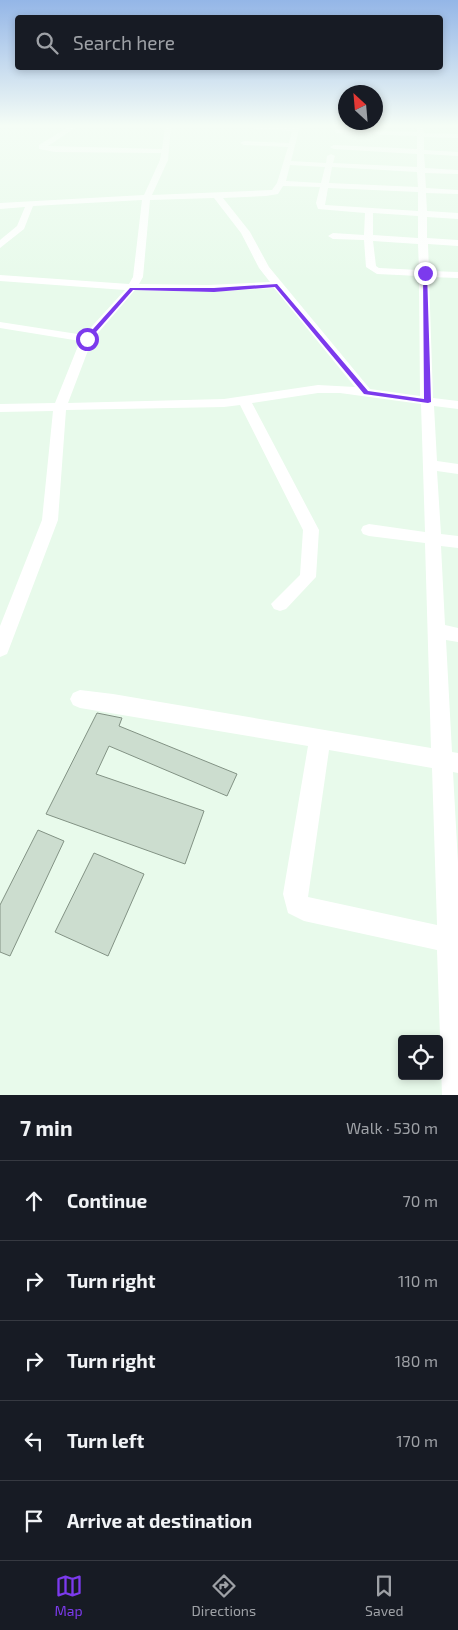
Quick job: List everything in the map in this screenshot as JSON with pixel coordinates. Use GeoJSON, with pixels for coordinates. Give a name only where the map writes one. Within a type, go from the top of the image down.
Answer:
{"type":"FeatureCollection","features":[{"type":"Feature","properties":{"kind":"street"},"geometry":{"type":"LineString","coordinates":[[0,648],[50,520],[60,406],[87,339],[131,289],[138,277],[146,199],[156,177]]}},
{"type":"Feature","properties":{"kind":"street"},"geometry":{"type":"LineString","coordinates":[[0,206],[78,200],[266,194],[275,192],[281,183],[282,177]]}},
{"type":"Feature","properties":{"kind":"street"},"geometry":{"type":"LineString","coordinates":[[324,177],[321,207],[458,216]]}},
{"type":"Feature","properties":{"kind":"street"},"geometry":{"type":"LineString","coordinates":[[281,183],[322,185],[373,177]]}},
{"type":"Feature","properties":{"kind":"street"},"geometry":{"type":"LineString","coordinates":[[374,177],[422,190],[458,192]]}},
{"type":"Feature","properties":{"kind":"street"},"geometry":{"type":"LineString","coordinates":[[421,177],[437,631],[450,761],[449,940],[456,1095]]}},
{"type":"Feature","properties":{"kind":"street"},"geometry":{"type":"LineString","coordinates":[[217,196],[245,232],[264,268],[366,392]]}},
{"type":"Feature","properties":{"kind":"street"},"geometry":{"type":"LineString","coordinates":[[0,245],[21,227],[30,204]]}},
{"type":"Feature","properties":{"kind":"street"},"geometry":{"type":"LineString","coordinates":[[369,211],[368,238],[371,267],[377,270],[458,275]]}},
{"type":"Feature","properties":{"kind":"street"},"geometry":{"type":"LineString","coordinates":[[333,236],[458,243]]}},
{"type":"Feature","properties":{"kind":"street"},"geometry":{"type":"LineString","coordinates":[[0,278],[131,289],[214,290],[277,285]]}},
{"type":"Feature","properties":{"kind":"street"},"geometry":{"type":"LineString","coordinates":[[0,325],[87,339]]}},
{"type":"Feature","properties":{"kind":"street"},"geometry":{"type":"LineString","coordinates":[[0,408],[184,404],[244,400],[318,389],[366,392],[458,405]]}},
{"type":"Feature","properties":{"kind":"street"},"geometry":{"type":"LineString","coordinates":[[244,400],[312,530],[308,577],[280,604]]}},
{"type":"Feature","properties":{"kind":"street"},"geometry":{"type":"LineString","coordinates":[[430,465],[458,468]]}},
{"type":"Feature","properties":{"kind":"street"},"geometry":{"type":"LineString","coordinates":[[369,530],[458,542]]}},
{"type":"Feature","properties":{"kind":"street"},"geometry":{"type":"LineString","coordinates":[[437,631],[458,635]]}},
{"type":"Feature","properties":{"kind":"street"},"geometry":{"type":"LineString","coordinates":[[80,699],[450,761]]}},
{"type":"Feature","properties":{"kind":"street"},"geometry":{"type":"LineString","coordinates":[[320,739],[295,894],[297,904],[304,909],[449,940]]}},
{"type":"Feature","properties":{"kind":"building"},"geometry":{"type":"Polygon","coordinates":[[[97,713],[122,718],[119,726],[237,774],[227,796],[109,746],[96,774],[204,811],[185,864],[46,814],[97,713]]]}},
{"type":"Feature","properties":{"kind":"building"},"geometry":{"type":"Polygon","coordinates":[[[38,830],[64,841],[10,956],[0,952],[0,905],[38,830]]]}},
{"type":"Feature","properties":{"kind":"building"},"geometry":{"type":"Polygon","coordinates":[[[94,853],[144,874],[108,956],[55,932],[94,853]]]}},
{"type":"Feature","properties":{"kind":"route"},"geometry":{"type":"LineString","coordinates":[[87,339],[131,289],[214,290],[277,285],[366,392],[428,402],[425,273]]}}]}
